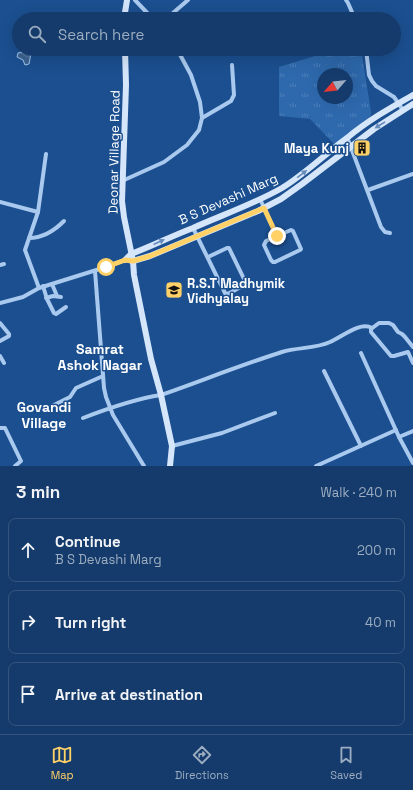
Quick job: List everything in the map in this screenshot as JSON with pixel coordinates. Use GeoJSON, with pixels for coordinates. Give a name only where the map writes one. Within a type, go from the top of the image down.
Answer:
{"type":"FeatureCollection","features":[{"type":"Feature","properties":{"kind":"main road"},"geometry":{"type":"LineString","coordinates":[[125,12],[127,0]]}},
{"type":"Feature","properties":{"kind":"main road","name":"Deonar Village Road"},"geometry":{"type":"LineString","coordinates":[[125,56],[126,86],[122,201],[133,261],[134,275],[151,359],[161,395],[172,446],[170,466]]}},
{"type":"Feature","properties":{"kind":"main road","name":"B S Devashi Marg"},"geometry":{"type":"LineString","coordinates":[[125,260],[131,254],[260,199],[282,188],[301,175],[347,137],[382,113],[413,95]]}},
{"type":"Feature","properties":{"kind":"main road","name":"B S Devashi Marg"},"geometry":{"type":"LineString","coordinates":[[125,260],[133,261],[150,256],[198,237],[281,200],[374,129],[413,104]]}},
{"type":"Feature","properties":{"kind":"main road"},"geometry":{"type":"LineString","coordinates":[[147,248],[150,256]]}},
{"type":"Feature","properties":{"kind":"street"},"geometry":{"type":"LineString","coordinates":[[135,0],[146,12]]}},
{"type":"Feature","properties":{"kind":"street"},"geometry":{"type":"LineString","coordinates":[[174,12],[188,0]]}},
{"type":"Feature","properties":{"kind":"street"},"geometry":{"type":"LineString","coordinates":[[346,0],[352,12]]}},
{"type":"Feature","properties":{"kind":"street"},"geometry":{"type":"LineString","coordinates":[[122,181],[164,162],[187,145],[199,130],[202,118],[200,102],[191,74],[181,56]]}},
{"type":"Feature","properties":{"kind":"street"},"geometry":{"type":"LineString","coordinates":[[367,56],[369,75],[372,81],[376,86],[394,97],[403,110]]}},
{"type":"Feature","properties":{"kind":"street"},"geometry":{"type":"LineString","coordinates":[[202,118],[231,101],[234,95],[232,65]]}},
{"type":"Feature","properties":{"kind":"street"},"geometry":{"type":"LineString","coordinates":[[347,137],[381,227],[385,232],[390,233]]}},
{"type":"Feature","properties":{"kind":"street"},"geometry":{"type":"LineString","coordinates":[[46,154],[38,212],[25,250],[54,313],[56,314],[66,307]]}},
{"type":"Feature","properties":{"kind":"street"},"geometry":{"type":"LineString","coordinates":[[368,190],[413,174]]}},
{"type":"Feature","properties":{"kind":"street"},"geometry":{"type":"LineString","coordinates":[[260,199],[277,236]]}},
{"type":"Feature","properties":{"kind":"street"},"geometry":{"type":"LineString","coordinates":[[0,202],[38,212]]}},
{"type":"Feature","properties":{"kind":"street"},"geometry":{"type":"LineString","coordinates":[[29,238],[38,238],[48,234],[54,231],[64,221]]}},
{"type":"Feature","properties":{"kind":"street"},"geometry":{"type":"LineString","coordinates":[[193,228],[225,294],[228,294],[246,284],[229,248],[208,257]]}},
{"type":"Feature","properties":{"kind":"street"},"geometry":{"type":"LineString","coordinates":[[291,230],[301,248],[300,250],[273,262],[264,244],[266,241],[277,236],[291,230]]}},
{"type":"Feature","properties":{"kind":"street","name":"B S Devashi Marg"},"geometry":{"type":"LineString","coordinates":[[0,303],[23,297],[41,287],[95,271],[125,260]]}},
{"type":"Feature","properties":{"kind":"street"},"geometry":{"type":"LineString","coordinates":[[95,271],[104,388],[106,397],[113,415],[144,466]]}},
{"type":"Feature","properties":{"kind":"street"},"geometry":{"type":"LineString","coordinates":[[46,298],[51,296],[59,297],[52,284]]}},
{"type":"Feature","properties":{"kind":"street"},"geometry":{"type":"LineString","coordinates":[[0,323],[10,334],[0,341]]}},
{"type":"Feature","properties":{"kind":"street"},"geometry":{"type":"LineString","coordinates":[[379,323],[389,323],[393,325],[413,347],[408,352],[391,356],[371,332],[372,328],[379,323]]}},
{"type":"Feature","properties":{"kind":"street"},"geometry":{"type":"LineString","coordinates":[[83,418],[147,397],[161,395],[284,352],[329,342],[353,329],[362,326],[372,328]]}},
{"type":"Feature","properties":{"kind":"street"},"geometry":{"type":"LineString","coordinates":[[408,352],[413,363]]}},
{"type":"Feature","properties":{"kind":"street"},"geometry":{"type":"LineString","coordinates":[[361,353],[399,437],[413,463]]}},
{"type":"Feature","properties":{"kind":"street"},"geometry":{"type":"LineString","coordinates":[[0,356],[4,363]]}},
{"type":"Feature","properties":{"kind":"street"},"geometry":{"type":"LineString","coordinates":[[324,371],[361,446]]}},
{"type":"Feature","properties":{"kind":"street"},"geometry":{"type":"LineString","coordinates":[[50,406],[70,397],[76,388],[103,376]]}},
{"type":"Feature","properties":{"kind":"street"},"geometry":{"type":"LineString","coordinates":[[172,446],[222,433],[275,412]]}},
{"type":"Feature","properties":{"kind":"street"},"geometry":{"type":"LineString","coordinates":[[0,428],[5,428],[20,462],[15,466]]}},
{"type":"Feature","properties":{"kind":"street"},"geometry":{"type":"LineString","coordinates":[[316,466],[396,430]]}},
{"type":"Feature","properties":{"kind":"street"},"geometry":{"type":"LineString","coordinates":[[399,437],[413,431]]}},
{"type":"Feature","properties":{"kind":"green space"},"geometry":{"type":"Polygon","coordinates":[[[315,56],[362,56],[371,112],[369,118],[337,147],[310,119],[279,116],[279,67],[315,56]]]}},
{"type":"Feature","properties":{"kind":"water"},"geometry":{"type":"Polygon","coordinates":[[[30,56],[29,64],[25,65],[23,60],[17,57],[30,56]]]}},
{"type":"Feature","properties":{"kind":"place","name":"Maya Kunj"},"geometry":{"type":"Point","coordinates":[362,148]}},
{"type":"Feature","properties":{"kind":"place","name":"R.S.T Madhymik Vidhyalay"},"geometry":{"type":"Point","coordinates":[174,290]}},
{"type":"Feature","properties":{"kind":"district","name":"Samrat Ashok Nagar"},"geometry":{"type":"Point","coordinates":[100,358]}},
{"type":"Feature","properties":{"kind":"district","name":"Govandi Village"},"geometry":{"type":"Point","coordinates":[44,416]}},
{"type":"Feature","properties":{"kind":"route"},"geometry":{"type":"LineString","coordinates":[[106,267],[125,260],[133,261],[150,256],[264,208],[277,236]]}}]}
